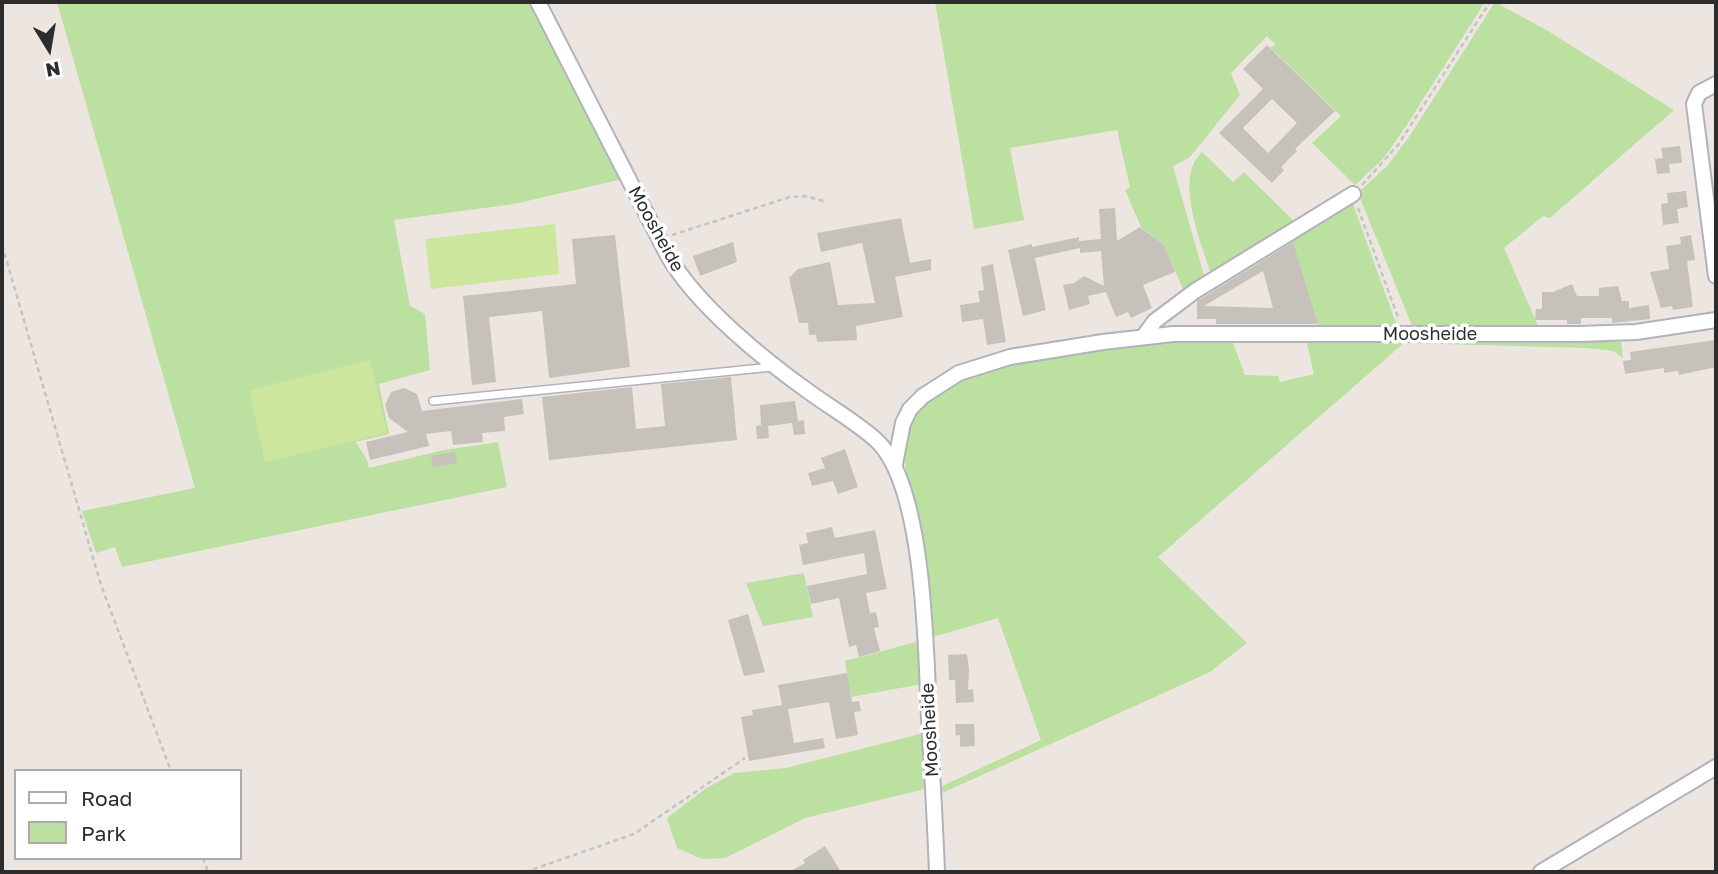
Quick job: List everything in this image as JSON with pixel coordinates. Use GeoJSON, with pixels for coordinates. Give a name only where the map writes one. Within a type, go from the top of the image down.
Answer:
{"type":"FeatureCollection","features":[{"type":"Feature","properties":{"kind":"street","name":"Moosheide"},"geometry":{"type":"LineString","coordinates":[[538,2],[674,267],[703,302],[776,366],[875,439],[895,464],[909,508],[917,550],[937,872]]}},
{"type":"Feature","properties":{"kind":"street"},"geometry":{"type":"LineString","coordinates":[[1716,84],[1699,93],[1694,102],[1716,276]]}},
{"type":"Feature","properties":{"kind":"street"},"geometry":{"type":"LineString","coordinates":[[1143,337],[1161,315],[1209,281],[1353,194]]}},
{"type":"Feature","properties":{"kind":"street","name":"Moosheide"},"geometry":{"type":"LineString","coordinates":[[895,464],[900,431],[910,410],[930,390],[959,373],[1010,357],[1181,334],[1636,332],[1716,320]]}},
{"type":"Feature","properties":{"kind":"street"},"geometry":{"type":"LineString","coordinates":[[1541,872],[1716,767]]}},
{"type":"Feature","properties":{"kind":"lane"},"geometry":{"type":"LineString","coordinates":[[433,401],[776,366]]}},
{"type":"Feature","properties":{"kind":"path"},"geometry":{"type":"LineString","coordinates":[[1404,335],[1353,194],[1377,172],[1398,145],[1490,2]]}},
{"type":"Feature","properties":{"kind":"path"},"geometry":{"type":"LineString","coordinates":[[659,240],[790,197],[805,196],[827,202]]}},
{"type":"Feature","properties":{"kind":"path"},"geometry":{"type":"LineString","coordinates":[[2,245],[104,596],[170,769]]}},
{"type":"Feature","properties":{"kind":"path"},"geometry":{"type":"LineString","coordinates":[[525,872],[634,834],[745,758]]}},
{"type":"Feature","properties":{"kind":"green space"},"geometry":{"type":"Polygon","coordinates":[[[57,2],[533,2],[623,179],[514,204],[394,220],[410,306],[425,314],[430,370],[379,384],[389,434],[356,442],[369,468],[444,450],[498,442],[507,487],[122,567],[115,547],[96,553],[82,511],[195,488],[57,2]]]}},
{"type":"Feature","properties":{"kind":"green space"},"geometry":{"type":"Polygon","coordinates":[[[935,2],[1485,2],[1383,159],[1355,185],[1312,143],[1341,116],[1270,47],[1276,45],[1267,36],[1231,73],[1240,95],[1190,157],[1173,166],[1205,279],[1185,294],[1164,245],[1141,227],[1125,190],[1130,187],[1117,130],[1010,148],[1024,220],[974,229],[935,2]]]}},
{"type":"Feature","properties":{"kind":"green space"},"geometry":{"type":"Polygon","coordinates":[[[1495,2],[1548,31],[1674,110],[1550,218],[1543,216],[1504,248],[1539,328],[1413,328],[1358,193],[1388,165],[1411,134],[1495,2]]]}},
{"type":"Feature","properties":{"kind":"green space"},"geometry":{"type":"Polygon","coordinates":[[[1202,152],[1233,182],[1244,172],[1297,224],[1211,275],[1192,211],[1190,194],[1190,178],[1194,164],[1202,152]]]}},
{"type":"Feature","properties":{"kind":"green space"},"geometry":{"type":"Polygon","coordinates":[[[1352,201],[1398,329],[1319,328],[1291,237],[1352,201]]]}},
{"type":"Feature","properties":{"kind":"green space"},"geometry":{"type":"Polygon","coordinates":[[[555,224],[559,274],[431,289],[425,239],[555,224]]]}},
{"type":"Feature","properties":{"kind":"green space"},"geometry":{"type":"Polygon","coordinates":[[[1171,340],[1232,340],[1245,375],[1278,376],[1280,382],[1314,374],[1306,340],[1621,342],[1623,358],[1613,351],[1586,348],[1404,343],[1158,557],[1247,643],[1210,672],[940,794],[940,787],[1041,740],[998,618],[933,637],[924,549],[906,470],[905,448],[911,423],[923,404],[941,389],[988,370],[1060,355],[1171,340]]]}},
{"type":"Feature","properties":{"kind":"green space"},"geometry":{"type":"Polygon","coordinates":[[[370,360],[387,433],[265,462],[249,390],[370,360]]]}},
{"type":"Feature","properties":{"kind":"green space"},"geometry":{"type":"Polygon","coordinates":[[[804,573],[813,617],[763,626],[746,583],[804,573]]]}},
{"type":"Feature","properties":{"kind":"green space"},"geometry":{"type":"Polygon","coordinates":[[[920,641],[922,684],[851,697],[845,661],[920,641]]]}},
{"type":"Feature","properties":{"kind":"green space"},"geometry":{"type":"Polygon","coordinates":[[[924,733],[927,786],[921,790],[805,818],[725,858],[702,859],[677,848],[667,818],[705,789],[734,773],[786,768],[924,733]]]}},
{"type":"Feature","properties":{"kind":"building"},"geometry":{"type":"Polygon","coordinates":[[[1267,45],[1335,111],[1295,149],[1297,151],[1281,167],[1284,170],[1272,183],[1219,133],[1263,89],[1243,69],[1267,45]],[[1272,99],[1243,128],[1268,153],[1297,123],[1272,99]]]}},
{"type":"Feature","properties":{"kind":"building"},"geometry":{"type":"Polygon","coordinates":[[[1680,146],[1682,163],[1669,164],[1670,173],[1657,174],[1655,159],[1663,158],[1661,148],[1680,146]]]}},
{"type":"Feature","properties":{"kind":"building"},"geometry":{"type":"Polygon","coordinates":[[[1686,191],[1688,207],[1677,209],[1679,223],[1663,225],[1661,204],[1668,203],[1667,193],[1686,191]]]}},
{"type":"Feature","properties":{"kind":"building"},"geometry":{"type":"Polygon","coordinates":[[[1115,208],[1117,241],[1140,227],[1164,245],[1175,272],[1143,285],[1152,308],[1131,318],[1128,312],[1116,317],[1106,292],[1088,296],[1090,304],[1069,310],[1063,285],[1074,283],[1084,276],[1104,286],[1101,251],[1080,253],[1080,248],[1035,258],[1046,310],[1023,316],[1008,250],[1079,237],[1079,241],[1101,239],[1099,209],[1115,208]]]}},
{"type":"Feature","properties":{"kind":"building"},"geometry":{"type":"Polygon","coordinates":[[[901,218],[910,263],[931,259],[931,270],[895,277],[903,317],[856,326],[857,340],[817,342],[816,335],[809,335],[808,323],[799,323],[789,278],[798,269],[830,262],[838,305],[875,303],[862,243],[821,252],[817,233],[901,218]]]}},
{"type":"Feature","properties":{"kind":"building"},"geometry":{"type":"Polygon","coordinates":[[[615,235],[630,367],[549,378],[542,311],[489,317],[496,382],[472,385],[463,296],[576,284],[572,239],[615,235]]]}},
{"type":"Feature","properties":{"kind":"building"},"geometry":{"type":"Polygon","coordinates":[[[1691,235],[1695,260],[1687,261],[1693,307],[1673,310],[1672,306],[1661,308],[1650,272],[1669,269],[1666,246],[1681,244],[1680,237],[1691,235]]]}},
{"type":"Feature","properties":{"kind":"building"},"geometry":{"type":"Polygon","coordinates":[[[733,242],[737,262],[700,276],[693,256],[733,242]]]}},
{"type":"Feature","properties":{"kind":"building"},"geometry":{"type":"Polygon","coordinates":[[[1293,242],[1318,324],[1216,324],[1216,319],[1197,319],[1197,301],[1293,242]],[[1263,271],[1204,306],[1273,308],[1263,271]]]}},
{"type":"Feature","properties":{"kind":"building"},"geometry":{"type":"Polygon","coordinates":[[[993,264],[1006,342],[987,345],[983,319],[962,322],[960,305],[980,302],[978,291],[984,290],[981,267],[993,264]]]}},
{"type":"Feature","properties":{"kind":"building"},"geometry":{"type":"Polygon","coordinates":[[[1572,284],[1577,296],[1599,296],[1599,288],[1618,286],[1622,301],[1629,301],[1629,308],[1649,305],[1650,319],[1612,323],[1612,318],[1581,318],[1581,324],[1567,324],[1567,320],[1535,320],[1536,309],[1542,309],[1542,292],[1553,292],[1572,284]]]}},
{"type":"Feature","properties":{"kind":"building"},"geometry":{"type":"Polygon","coordinates":[[[1716,340],[1716,367],[1679,375],[1678,371],[1664,373],[1664,368],[1625,374],[1623,361],[1631,360],[1630,352],[1716,340]]]}},
{"type":"Feature","properties":{"kind":"building"},"geometry":{"type":"Polygon","coordinates":[[[731,377],[737,440],[549,460],[542,397],[632,387],[636,429],[665,426],[661,384],[731,377]]]}},
{"type":"Feature","properties":{"kind":"building"},"geometry":{"type":"Polygon","coordinates":[[[404,388],[417,394],[422,411],[522,399],[524,414],[504,417],[505,431],[482,433],[483,442],[453,445],[451,431],[426,434],[429,446],[370,460],[366,442],[408,432],[389,418],[385,405],[391,392],[404,388]]]}},
{"type":"Feature","properties":{"kind":"building"},"geometry":{"type":"Polygon","coordinates":[[[795,401],[798,421],[804,420],[805,434],[794,435],[792,423],[768,426],[769,438],[757,439],[756,426],[761,425],[760,405],[795,401]]]}},
{"type":"Feature","properties":{"kind":"building"},"geometry":{"type":"Polygon","coordinates":[[[845,449],[858,487],[838,494],[833,481],[812,486],[808,473],[825,468],[821,458],[845,449]]]}},
{"type":"Feature","properties":{"kind":"building"},"geometry":{"type":"Polygon","coordinates":[[[455,452],[457,463],[433,467],[431,456],[455,452]]]}},
{"type":"Feature","properties":{"kind":"building"},"geometry":{"type":"Polygon","coordinates":[[[832,527],[835,538],[875,530],[887,589],[866,593],[870,613],[876,612],[879,627],[874,628],[880,651],[859,657],[856,645],[849,647],[839,598],[811,604],[807,586],[867,574],[864,553],[803,565],[799,545],[808,543],[806,533],[832,527]]]}},
{"type":"Feature","properties":{"kind":"building"},"geometry":{"type":"Polygon","coordinates":[[[748,614],[765,672],[744,676],[728,620],[748,614]]]}},
{"type":"Feature","properties":{"kind":"building"},"geometry":{"type":"Polygon","coordinates":[[[967,654],[968,690],[973,689],[974,702],[956,703],[955,680],[949,680],[948,655],[967,654]]]}},
{"type":"Feature","properties":{"kind":"building"},"geometry":{"type":"Polygon","coordinates":[[[847,673],[852,702],[859,701],[861,711],[854,712],[858,735],[836,739],[829,702],[788,709],[794,743],[823,738],[825,748],[749,761],[741,717],[753,715],[752,710],[782,705],[778,685],[847,673]]]}},
{"type":"Feature","properties":{"kind":"building"},"geometry":{"type":"Polygon","coordinates":[[[955,724],[974,724],[975,746],[960,747],[960,735],[956,736],[955,724]]]}},
{"type":"Feature","properties":{"kind":"building"},"geometry":{"type":"Polygon","coordinates":[[[825,846],[841,872],[789,872],[805,863],[803,860],[825,846]]]}}]}
